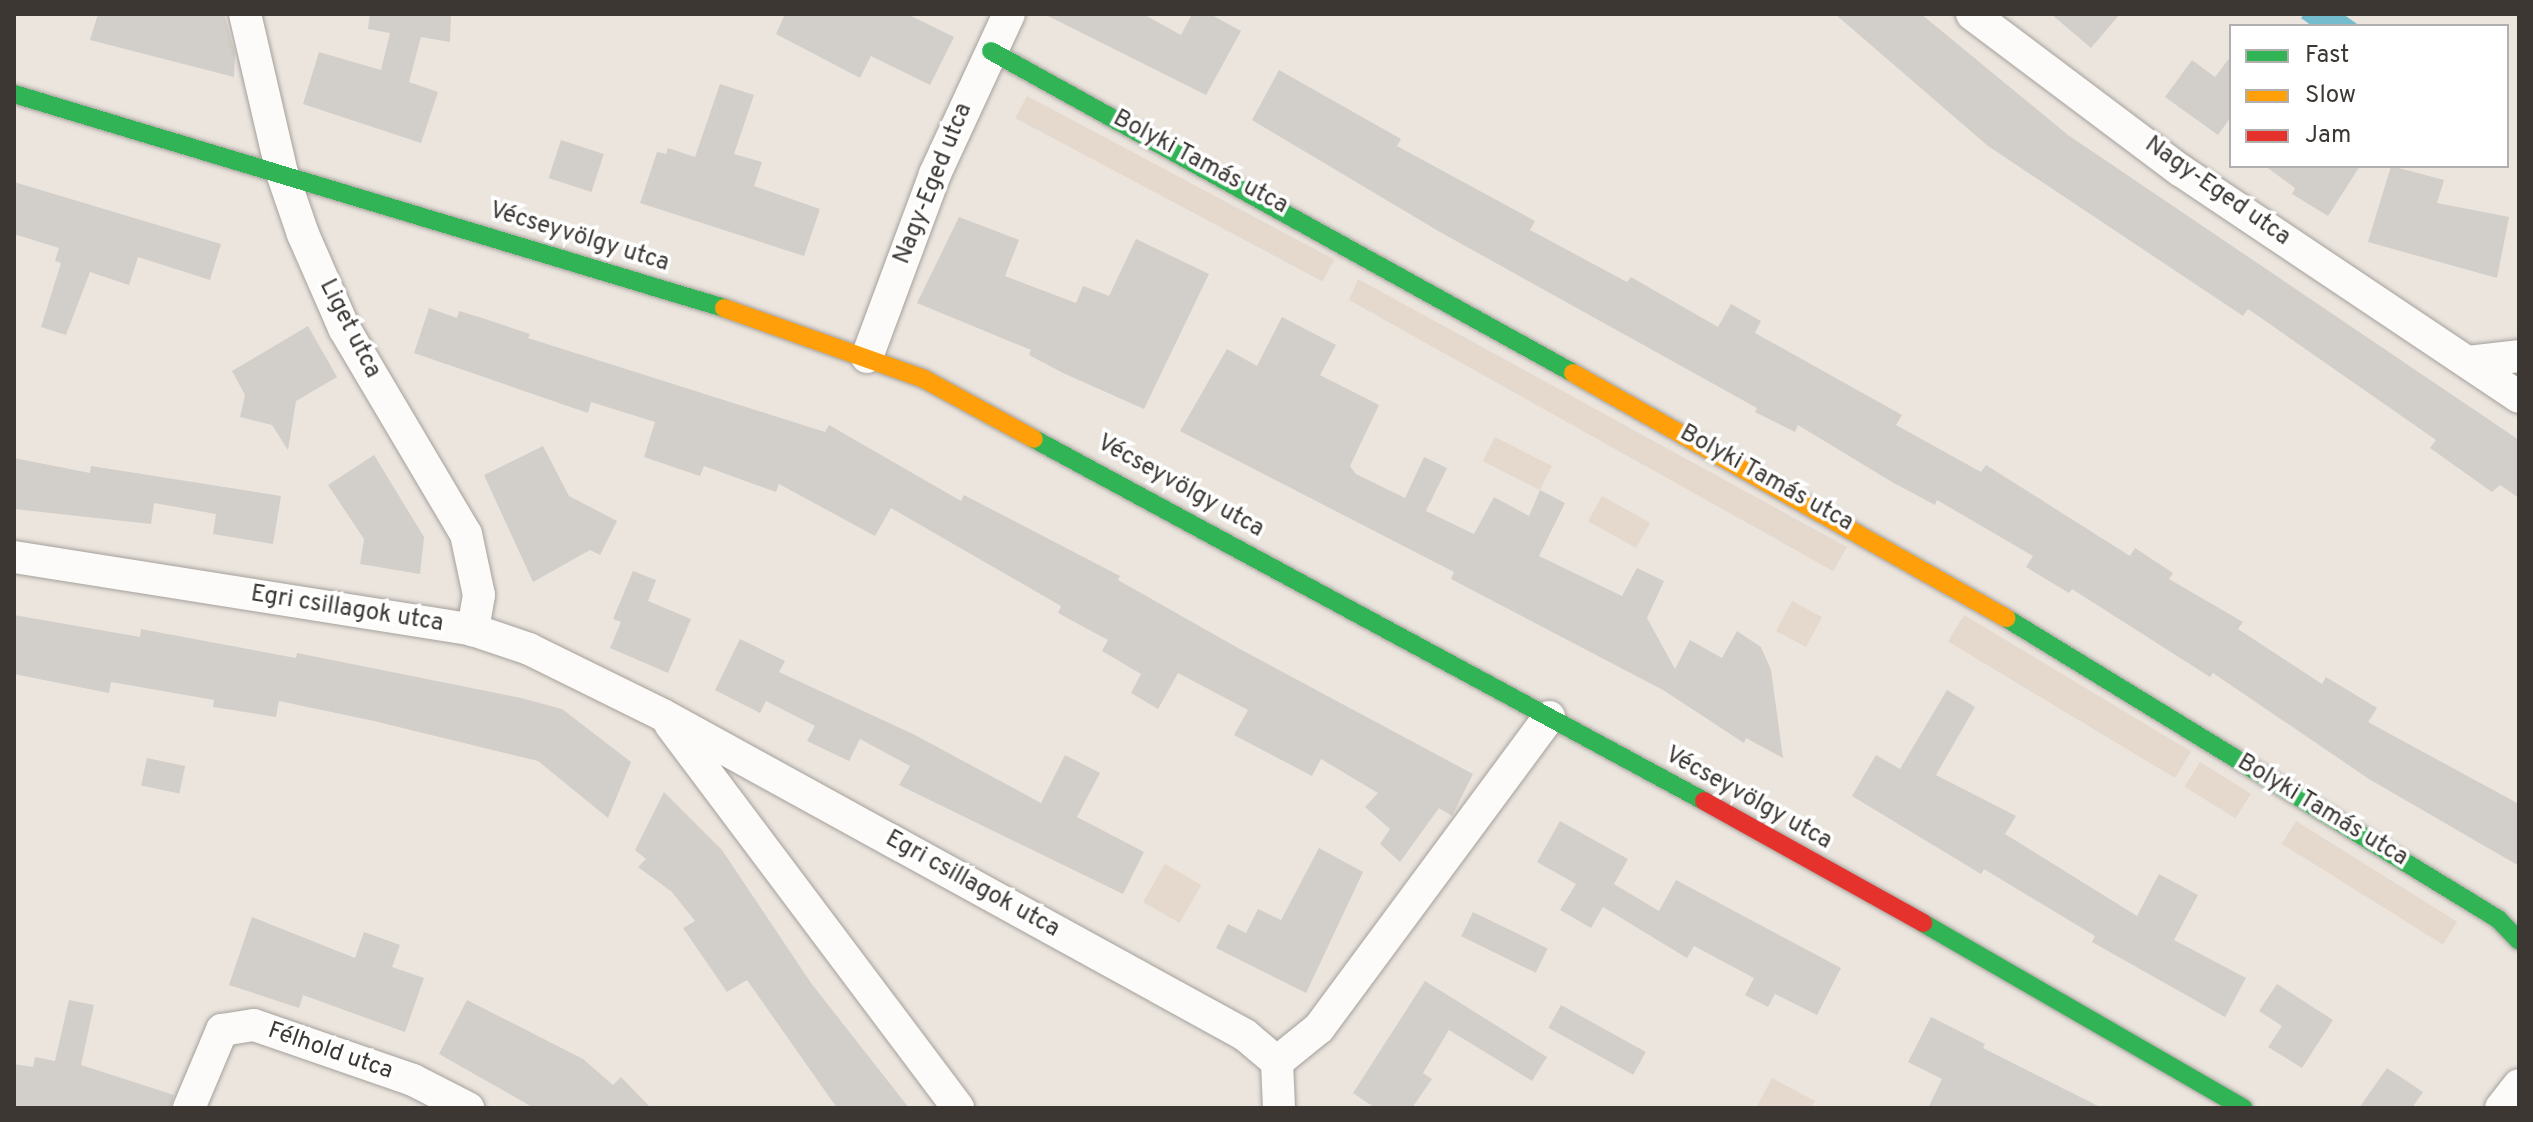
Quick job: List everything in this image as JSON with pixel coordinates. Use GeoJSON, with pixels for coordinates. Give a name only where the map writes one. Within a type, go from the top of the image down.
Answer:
{"type":"FeatureCollection","features":[{"type":"Feature","properties":{"kind":"main road","name":"Bolyki Tamás utca"},"geometry":{"type":"LineString","coordinates":[[991,51],[1918,564],[2498,919],[2519,941]]}},
{"type":"Feature","properties":{"kind":"main road","name":"Vécseyvölgy utca"},"geometry":{"type":"LineString","coordinates":[[14,94],[732,310],[924,379],[1069,454],[2087,1014],[2243,1108]]}},
{"type":"Feature","properties":{"kind":"street","name":"Liget utca"},"geometry":{"type":"LineString","coordinates":[[245,14],[282,173],[344,328],[466,534],[479,595],[473,630]]}},
{"type":"Feature","properties":{"kind":"street","name":"Nagy-Eged utca"},"geometry":{"type":"LineString","coordinates":[[1972,14],[2180,170],[2519,397]]}},
{"type":"Feature","properties":{"kind":"street","name":"Nagy-Eged utca"},"geometry":{"type":"LineString","coordinates":[[867,357],[935,174],[1005,15]]}},
{"type":"Feature","properties":{"kind":"street"},"geometry":{"type":"LineString","coordinates":[[2468,362],[2519,356]]}},
{"type":"Feature","properties":{"kind":"street","name":"Egri csillagok utca"},"geometry":{"type":"LineString","coordinates":[[14,557],[473,630],[529,649],[663,715],[1245,1035],[1277,1062]]}},
{"type":"Feature","properties":{"kind":"street","name":"Egri csillagok utca"},"geometry":{"type":"LineString","coordinates":[[663,715],[945,1103]]}},
{"type":"Feature","properties":{"kind":"street"},"geometry":{"type":"LineString","coordinates":[[1279,1108],[1277,1062],[1319,1028],[1549,717]]}},
{"type":"Feature","properties":{"kind":"street","name":"Félhold utca"},"geometry":{"type":"LineString","coordinates":[[189,1108],[222,1030],[254,1025],[413,1080],[468,1108]]}},
{"type":"Feature","properties":{"kind":"street"},"geometry":{"type":"LineString","coordinates":[[2501,1108],[2519,1085]]}},
{"type":"Feature","properties":{"kind":"shaded area"},"geometry":{"type":"Polygon","coordinates":[[[1027,96],[1334,259],[1323,281],[1015,118],[1027,96]]]}},
{"type":"Feature","properties":{"kind":"shaded area"},"geometry":{"type":"Polygon","coordinates":[[[1358,279],[1847,547],[1833,571],[1349,300],[1358,279]]]}},
{"type":"Feature","properties":{"kind":"shaded area"},"geometry":{"type":"Polygon","coordinates":[[[1495,437],[1552,466],[1540,490],[1483,461],[1495,437]]]}},
{"type":"Feature","properties":{"kind":"shaded area"},"geometry":{"type":"Polygon","coordinates":[[[1602,496],[1650,523],[1636,548],[1588,521],[1602,496]]]}},
{"type":"Feature","properties":{"kind":"shaded area"},"geometry":{"type":"Polygon","coordinates":[[[1792,601],[1822,617],[1806,647],[1776,631],[1792,601]]]}},
{"type":"Feature","properties":{"kind":"shaded area"},"geometry":{"type":"Polygon","coordinates":[[[1964,615],[2191,751],[2175,778],[1948,642],[1964,615]]]}},
{"type":"Feature","properties":{"kind":"shaded area"},"geometry":{"type":"Polygon","coordinates":[[[2200,762],[2251,794],[2236,818],[2185,787],[2200,762]]]}},
{"type":"Feature","properties":{"kind":"shaded area"},"geometry":{"type":"Polygon","coordinates":[[[2296,821],[2457,922],[2443,945],[2282,844],[2296,821]]]}},
{"type":"Feature","properties":{"kind":"shaded area"},"geometry":{"type":"Polygon","coordinates":[[[1165,864],[1201,885],[1179,923],[1143,902],[1165,864]]]}},
{"type":"Feature","properties":{"kind":"shaded area"},"geometry":{"type":"Polygon","coordinates":[[[1772,1078],[1815,1101],[1811,1108],[1756,1108],[1772,1078]]]}},
{"type":"Feature","properties":{"kind":"water"},"geometry":{"type":"Polygon","coordinates":[[[2304,14],[2343,14],[2357,24],[2309,24],[2301,18],[2304,14]]]}},
{"type":"Feature","properties":{"kind":"building"},"geometry":{"type":"Polygon","coordinates":[[[98,14],[224,14],[235,53],[234,77],[90,40],[98,14]]]}},
{"type":"Feature","properties":{"kind":"building"},"geometry":{"type":"Polygon","coordinates":[[[370,14],[451,14],[450,42],[421,37],[409,82],[438,92],[421,143],[303,104],[319,52],[381,70],[390,33],[368,29],[370,14]]]}},
{"type":"Feature","properties":{"kind":"building"},"geometry":{"type":"Polygon","coordinates":[[[785,14],[907,14],[954,37],[930,85],[871,56],[860,78],[776,34],[785,14]]]}},
{"type":"Feature","properties":{"kind":"building"},"geometry":{"type":"Polygon","coordinates":[[[1044,14],[1143,14],[1181,35],[1192,14],[1210,14],[1241,31],[1206,95],[1044,14]]]}},
{"type":"Feature","properties":{"kind":"building"},"geometry":{"type":"Polygon","coordinates":[[[1835,14],[1921,14],[2068,135],[2519,440],[2519,498],[2500,485],[2492,492],[2430,448],[2436,440],[2248,309],[2243,316],[1988,146],[1835,14]]]}},
{"type":"Feature","properties":{"kind":"building"},"geometry":{"type":"Polygon","coordinates":[[[2051,14],[2120,14],[2091,48],[2051,14]]]}},
{"type":"Feature","properties":{"kind":"building"},"geometry":{"type":"Polygon","coordinates":[[[2229,59],[2229,120],[2218,135],[2165,97],[2192,60],[2215,77],[2229,59]]]}},
{"type":"Feature","properties":{"kind":"building"},"geometry":{"type":"Polygon","coordinates":[[[1279,70],[1401,139],[1397,146],[1535,221],[1530,230],[1627,282],[1631,277],[1718,327],[1731,304],[1761,321],[1755,333],[1902,415],[1896,425],[1981,472],[1986,465],[2130,556],[2135,548],[2173,573],[2169,579],[2243,622],[2238,629],[2322,684],[2326,677],[2377,708],[2368,722],[2519,804],[2519,866],[2369,779],[2213,673],[2210,677],[2072,589],[2069,593],[2026,567],[2033,556],[1937,500],[1935,505],[1892,482],[1798,425],[1795,432],[1755,412],[1757,408],[1440,232],[1252,120],[1279,70]]]}},
{"type":"Feature","properties":{"kind":"building"},"geometry":{"type":"Polygon","coordinates":[[[720,84],[754,95],[734,154],[762,162],[754,186],[820,209],[804,256],[640,203],[657,152],[666,154],[668,148],[695,157],[720,84]]]}},
{"type":"Feature","properties":{"kind":"building"},"geometry":{"type":"Polygon","coordinates":[[[561,140],[604,154],[591,192],[549,178],[561,140]]]}},
{"type":"Feature","properties":{"kind":"building"},"geometry":{"type":"Polygon","coordinates":[[[2268,168],[2359,168],[2328,216],[2292,194],[2295,188],[2268,168]]]}},
{"type":"Feature","properties":{"kind":"building"},"geometry":{"type":"Polygon","coordinates":[[[2390,168],[2444,180],[2437,203],[2509,217],[2497,278],[2368,242],[2390,168]]]}},
{"type":"Feature","properties":{"kind":"building"},"geometry":{"type":"Polygon","coordinates":[[[14,182],[221,244],[210,280],[138,257],[129,285],[90,272],[66,335],[41,327],[61,263],[55,261],[59,248],[14,234],[14,182]]]}},
{"type":"Feature","properties":{"kind":"building"},"geometry":{"type":"Polygon","coordinates":[[[959,217],[1019,240],[1005,276],[1076,303],[1083,286],[1109,296],[1136,239],[1209,274],[1144,409],[1063,373],[1029,355],[1031,350],[917,303],[959,217]]]}},
{"type":"Feature","properties":{"kind":"building"},"geometry":{"type":"Polygon","coordinates":[[[429,308],[457,318],[459,311],[482,318],[530,334],[528,338],[825,432],[829,425],[961,501],[964,495],[1120,576],[1118,580],[1238,648],[1473,774],[1452,816],[1439,808],[1400,862],[1380,844],[1390,829],[1365,807],[1378,793],[1321,759],[1312,776],[1234,735],[1248,710],[1178,673],[1158,709],[1131,693],[1141,674],[1102,651],[1108,640],[1058,613],[1061,606],[891,508],[875,536],[779,484],[776,492],[704,466],[700,476],[644,457],[655,422],[591,402],[588,413],[414,353],[429,308]]]}},
{"type":"Feature","properties":{"kind":"building"},"geometry":{"type":"Polygon","coordinates":[[[1282,317],[1336,345],[1320,375],[1379,405],[1350,466],[1356,474],[1405,498],[1424,457],[1447,468],[1426,511],[1474,534],[1494,497],[1529,516],[1540,490],[1565,503],[1539,556],[1622,596],[1637,568],[1664,581],[1647,618],[1675,669],[1690,640],[1722,658],[1737,631],[1761,647],[1771,670],[1783,758],[1746,738],[1744,743],[1663,690],[1451,579],[1454,572],[1180,431],[1227,349],[1257,366],[1282,317]]]}},
{"type":"Feature","properties":{"kind":"building"},"geometry":{"type":"Polygon","coordinates":[[[308,326],[337,377],[296,401],[288,450],[272,425],[240,417],[245,395],[232,371],[308,326]]]}},
{"type":"Feature","properties":{"kind":"building"},"geometry":{"type":"Polygon","coordinates":[[[543,446],[569,496],[617,521],[600,555],[590,550],[533,582],[484,475],[543,446]]]}},
{"type":"Feature","properties":{"kind":"building"},"geometry":{"type":"Polygon","coordinates":[[[374,455],[424,537],[420,574],[360,564],[364,539],[328,485],[374,455]]]}},
{"type":"Feature","properties":{"kind":"building"},"geometry":{"type":"Polygon","coordinates":[[[14,458],[90,473],[91,466],[281,496],[273,544],[213,534],[216,514],[154,503],[151,524],[14,509],[14,458]]]}},
{"type":"Feature","properties":{"kind":"building"},"geometry":{"type":"Polygon","coordinates":[[[633,571],[656,580],[648,601],[691,619],[668,673],[610,648],[621,622],[613,619],[633,571]]]}},
{"type":"Feature","properties":{"kind":"building"},"geometry":{"type":"Polygon","coordinates":[[[14,615],[140,637],[141,629],[296,658],[297,653],[521,698],[562,709],[631,762],[608,818],[538,761],[374,721],[279,701],[276,717],[213,707],[214,700],[111,682],[109,693],[14,674],[14,615]]]}},
{"type":"Feature","properties":{"kind":"building"},"geometry":{"type":"Polygon","coordinates":[[[740,639],[785,661],[779,672],[915,735],[1041,803],[1065,755],[1100,773],[1077,817],[1144,852],[1123,894],[899,785],[910,766],[860,739],[849,761],[807,741],[815,726],[766,701],[760,713],[715,690],[740,639]]]}},
{"type":"Feature","properties":{"kind":"building"},"geometry":{"type":"Polygon","coordinates":[[[1947,690],[1975,707],[1936,775],[2016,816],[2005,834],[2137,916],[2159,874],[2198,895],[2174,940],[2246,978],[2225,1017],[2092,942],[2095,936],[1984,869],[1981,874],[1852,796],[1876,755],[1900,769],[1947,690]]]}},
{"type":"Feature","properties":{"kind":"building"},"geometry":{"type":"Polygon","coordinates":[[[147,758],[185,766],[179,793],[141,785],[147,758]]]}},
{"type":"Feature","properties":{"kind":"building"},"geometry":{"type":"Polygon","coordinates":[[[664,792],[722,850],[811,983],[909,1108],[837,1108],[747,980],[727,992],[683,928],[695,921],[672,892],[638,867],[646,859],[635,850],[664,792]]]}},
{"type":"Feature","properties":{"kind":"building"},"geometry":{"type":"Polygon","coordinates":[[[1560,821],[1628,859],[1614,884],[1659,911],[1676,880],[1841,968],[1817,1015],[1775,994],[1768,1007],[1745,995],[1754,978],[1694,946],[1687,958],[1603,907],[1591,928],[1560,910],[1576,884],[1537,862],[1560,821]]]}},
{"type":"Feature","properties":{"kind":"building"},"geometry":{"type":"Polygon","coordinates":[[[1319,848],[1363,872],[1306,993],[1216,948],[1228,924],[1246,933],[1258,909],[1281,920],[1319,848]]]}},
{"type":"Feature","properties":{"kind":"building"},"geometry":{"type":"Polygon","coordinates":[[[1473,912],[1548,948],[1536,973],[1461,936],[1473,912]]]}},
{"type":"Feature","properties":{"kind":"building"},"geometry":{"type":"Polygon","coordinates":[[[252,917],[355,958],[364,932],[400,945],[392,967],[424,978],[405,1032],[303,995],[299,1008],[229,985],[252,917]]]}},
{"type":"Feature","properties":{"kind":"building"},"geometry":{"type":"Polygon","coordinates":[[[1425,981],[1547,1057],[1532,1081],[1449,1030],[1423,1073],[1432,1079],[1412,1108],[1375,1108],[1353,1093],[1425,981]]]}},
{"type":"Feature","properties":{"kind":"building"},"geometry":{"type":"Polygon","coordinates":[[[2277,984],[2333,1020],[2302,1068],[2268,1047],[2282,1026],[2259,1011],[2277,984]]]}},
{"type":"Feature","properties":{"kind":"building"},"geometry":{"type":"Polygon","coordinates":[[[69,1000],[94,1005],[81,1065],[174,1095],[170,1108],[14,1108],[14,1064],[33,1067],[35,1057],[55,1061],[69,1000]]]}},
{"type":"Feature","properties":{"kind":"building"},"geometry":{"type":"Polygon","coordinates":[[[467,1000],[583,1059],[613,1085],[621,1077],[651,1108],[534,1108],[439,1054],[467,1000]]]}},
{"type":"Feature","properties":{"kind":"building"},"geometry":{"type":"Polygon","coordinates":[[[1561,1005],[1646,1052],[1633,1075],[1548,1028],[1561,1005]]]}},
{"type":"Feature","properties":{"kind":"building"},"geometry":{"type":"Polygon","coordinates":[[[1931,1017],[1985,1044],[1983,1048],[2102,1108],[1928,1108],[1942,1079],[1908,1062],[1931,1017]]]}},
{"type":"Feature","properties":{"kind":"building"},"geometry":{"type":"Polygon","coordinates":[[[2387,1068],[2423,1092],[2412,1108],[2359,1108],[2387,1068]]]}},
{"type":"Feature","properties":{"kind":"traffic: fast"},"geometry":{"type":"LineString","coordinates":[[991,51],[1573,373]]}},
{"type":"Feature","properties":{"kind":"traffic: fast"},"geometry":{"type":"LineString","coordinates":[[14,94],[724,308]]}},
{"type":"Feature","properties":{"kind":"traffic: fast"},"geometry":{"type":"LineString","coordinates":[[1034,439],[1704,801]]}},
{"type":"Feature","properties":{"kind":"traffic: fast"},"geometry":{"type":"LineString","coordinates":[[2006,618],[2498,919],[2519,941]]}},
{"type":"Feature","properties":{"kind":"traffic: fast"},"geometry":{"type":"LineString","coordinates":[[1923,923],[2243,1108]]}},
{"type":"Feature","properties":{"kind":"traffic: slow"},"geometry":{"type":"LineString","coordinates":[[724,308],[924,379],[1034,439]]}},
{"type":"Feature","properties":{"kind":"traffic: slow"},"geometry":{"type":"LineString","coordinates":[[1573,373],[2006,618]]}},
{"type":"Feature","properties":{"kind":"traffic: jam"},"geometry":{"type":"LineString","coordinates":[[1704,801],[1923,923]]}}]}
